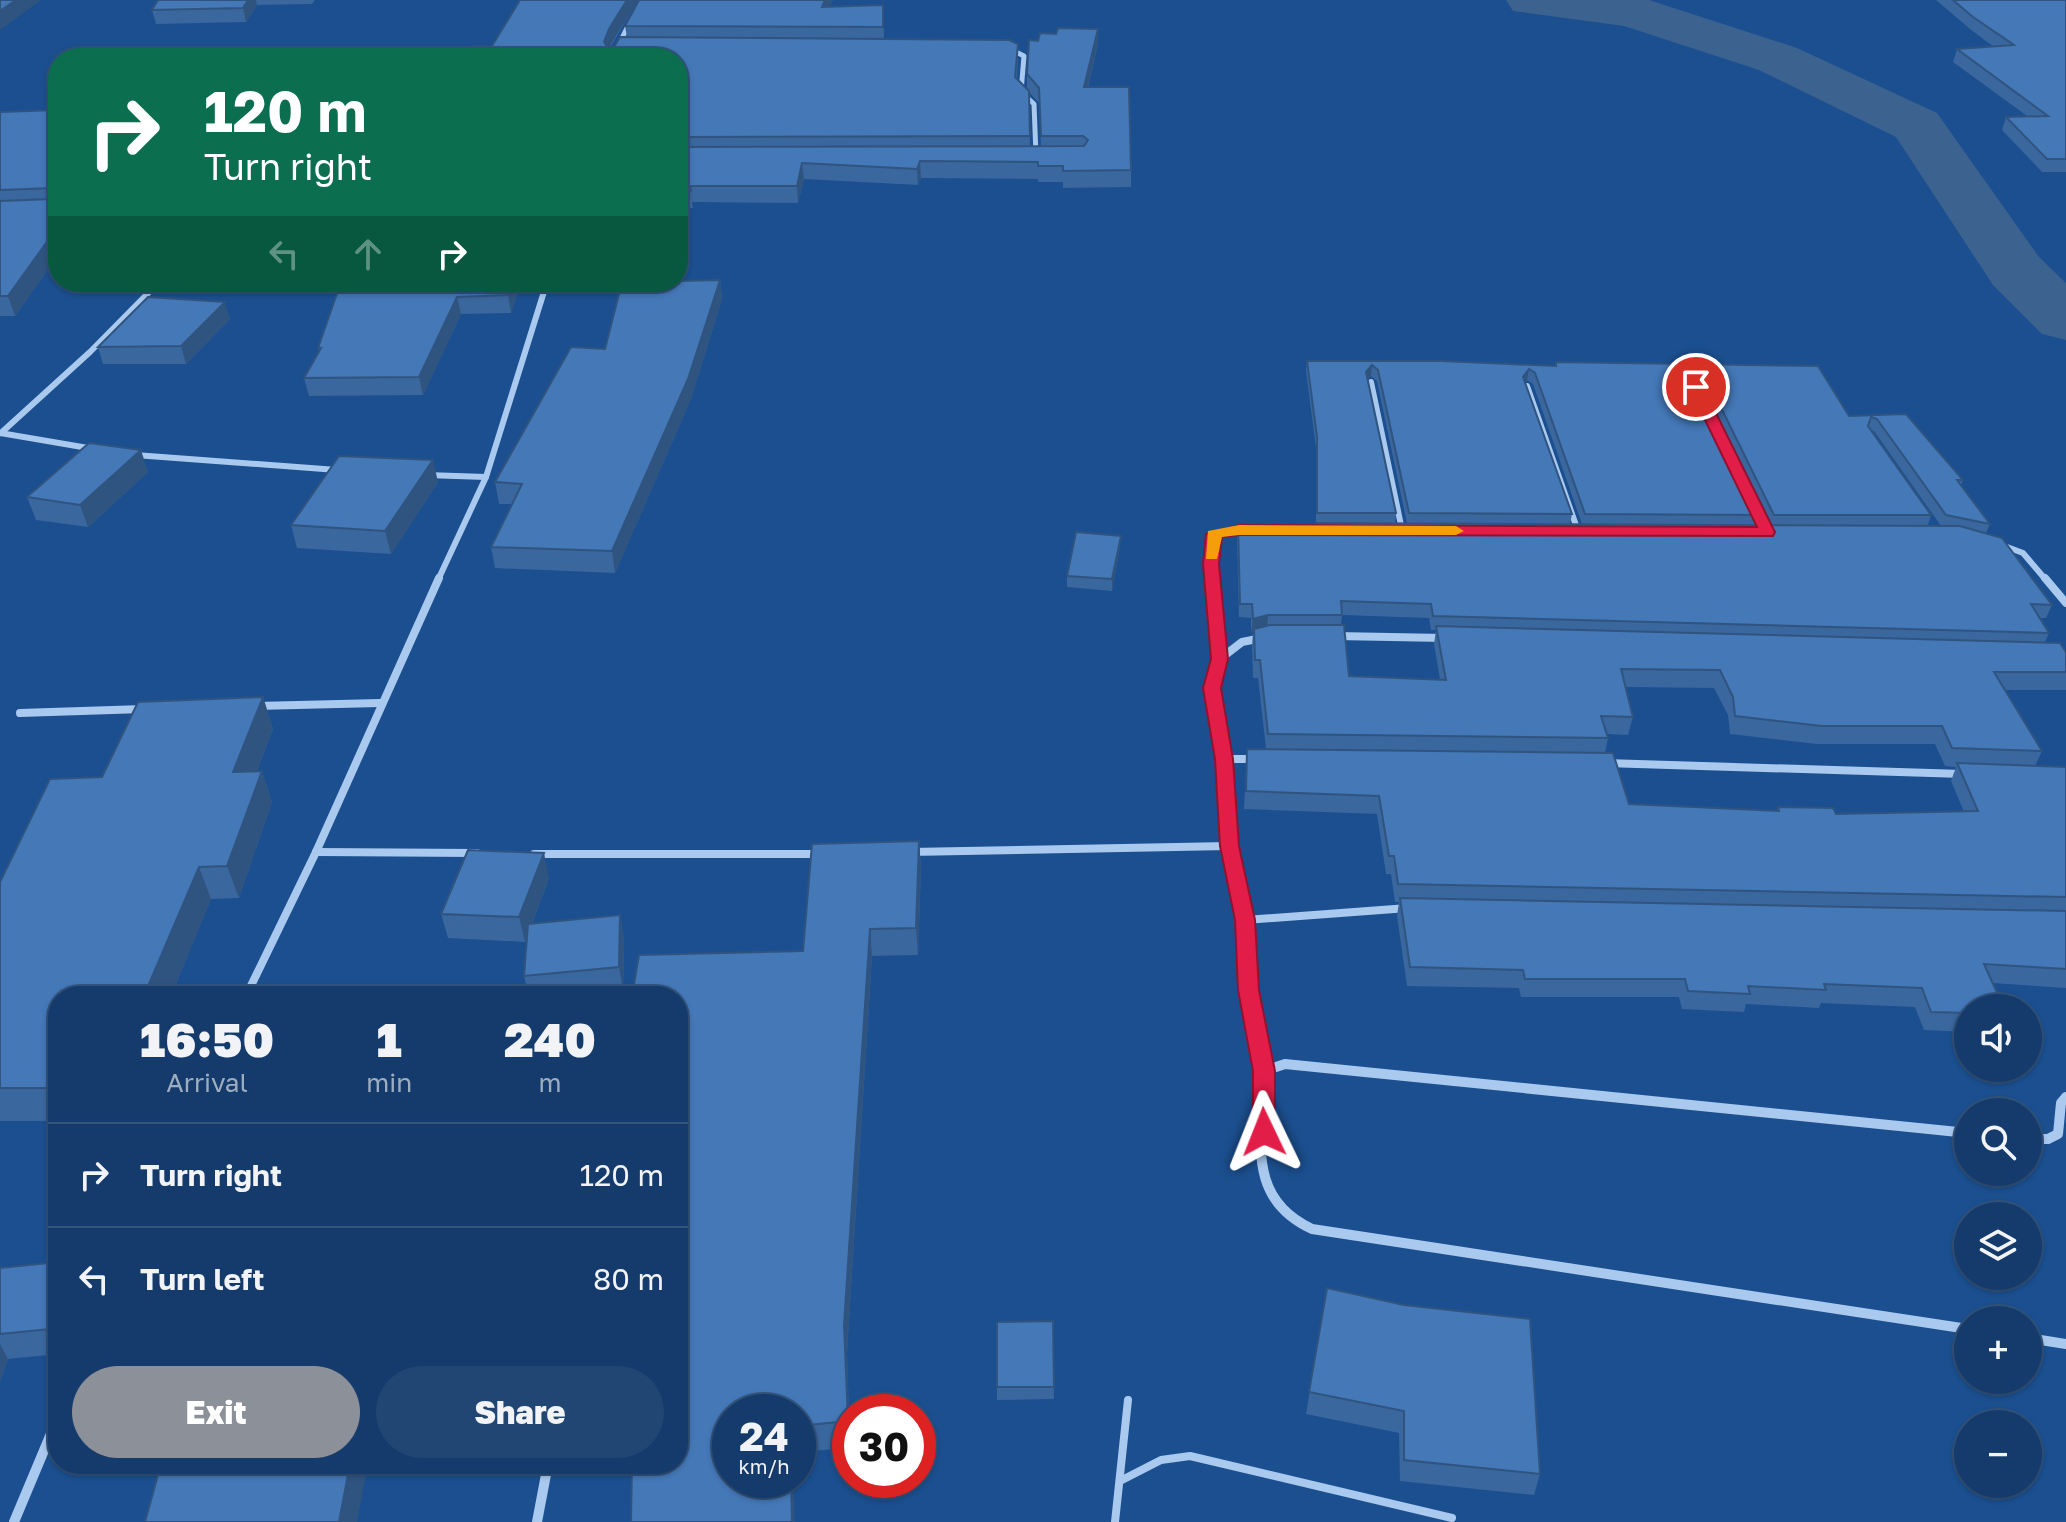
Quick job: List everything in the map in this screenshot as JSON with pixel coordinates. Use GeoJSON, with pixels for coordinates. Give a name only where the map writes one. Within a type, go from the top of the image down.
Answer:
{"type":"FeatureCollection","features":[{"type":"Feature","properties":{"kind":"street"},"geometry":{"type":"LineString","coordinates":[[630,47],[616,46],[636,12]]}},
{"type":"Feature","properties":{"kind":"street"},"geometry":{"type":"LineString","coordinates":[[992,48],[1007,48],[1024,56],[1021,92],[1034,104],[1036,157]]}},
{"type":"Feature","properties":{"kind":"street"},"geometry":{"type":"LineString","coordinates":[[1021,157],[1051,157]]}},
{"type":"Feature","properties":{"kind":"street"},"geometry":{"type":"LineString","coordinates":[[0,433],[90,352],[149,292]]}},
{"type":"Feature","properties":{"kind":"street"},"geometry":{"type":"LineString","coordinates":[[251,986],[316,852],[380,703],[486,477],[544,292]]}},
{"type":"Feature","properties":{"kind":"street"},"geometry":{"type":"LineString","coordinates":[[1371,382],[1402,530]]}},
{"type":"Feature","properties":{"kind":"street"},"geometry":{"type":"LineString","coordinates":[[1527,386],[1578,531]]}},
{"type":"Feature","properties":{"kind":"street"},"geometry":{"type":"LineString","coordinates":[[0,433],[109,451]]}},
{"type":"Feature","properties":{"kind":"street"},"geometry":{"type":"LineString","coordinates":[[125,453],[340,471]]}},
{"type":"Feature","properties":{"kind":"street"},"geometry":{"type":"LineString","coordinates":[[416,475],[486,477]]}},
{"type":"Feature","properties":{"kind":"street"},"geometry":{"type":"LineString","coordinates":[[1254,530],[1214,534],[1211,564],[1220,659],[1212,688],[1224,759],[1229,846],[1245,920],[1249,990],[1264,1071],[1267,1189],[1285,1214],[1312,1229],[1954,1327]]}},
{"type":"Feature","properties":{"kind":"street"},"geometry":{"type":"LineString","coordinates":[[1387,530],[1418,531]]}},
{"type":"Feature","properties":{"kind":"street"},"geometry":{"type":"LineString","coordinates":[[1562,531],[1594,531]]}},
{"type":"Feature","properties":{"kind":"street"},"geometry":{"type":"LineString","coordinates":[[1992,541],[2023,553],[2066,603]]}},
{"type":"Feature","properties":{"kind":"street"},"geometry":{"type":"LineString","coordinates":[[1220,659],[1242,642],[1267,636]]}},
{"type":"Feature","properties":{"kind":"street"},"geometry":{"type":"LineString","coordinates":[[1326,636],[1449,638]]}},
{"type":"Feature","properties":{"kind":"street"},"geometry":{"type":"LineString","coordinates":[[239,707],[380,703]]}},
{"type":"Feature","properties":{"kind":"street"},"geometry":{"type":"LineString","coordinates":[[20,713],[161,709]]}},
{"type":"Feature","properties":{"kind":"street"},"geometry":{"type":"LineString","coordinates":[[1224,759],[1271,759]]}},
{"type":"Feature","properties":{"kind":"street"},"geometry":{"type":"LineString","coordinates":[[1594,763],[1974,774]]}},
{"type":"Feature","properties":{"kind":"street"},"geometry":{"type":"LineString","coordinates":[[903,852],[1229,846]]}},
{"type":"Feature","properties":{"kind":"street"},"geometry":{"type":"LineString","coordinates":[[316,852],[492,853]]}},
{"type":"Feature","properties":{"kind":"street"},"geometry":{"type":"LineString","coordinates":[[524,854],[825,854]]}},
{"type":"Feature","properties":{"kind":"street"},"geometry":{"type":"LineString","coordinates":[[1245,920],[1420,907]]}},
{"type":"Feature","properties":{"kind":"street"},"geometry":{"type":"LineString","coordinates":[[1264,1071],[1285,1064],[1954,1132]]}},
{"type":"Feature","properties":{"kind":"street"},"geometry":{"type":"LineString","coordinates":[[2042,1140],[2052,1140],[2064,1134],[2061,1103],[2066,1097]]}},
{"type":"Feature","properties":{"kind":"street"},"geometry":{"type":"LineString","coordinates":[[2042,1340],[2066,1344]]}},
{"type":"Feature","properties":{"kind":"street"},"geometry":{"type":"LineString","coordinates":[[14,1522],[48,1441]]}},
{"type":"Feature","properties":{"kind":"street"},"geometry":{"type":"LineString","coordinates":[[537,1522],[546,1474]]}},
{"type":"Feature","properties":{"kind":"lane"},"geometry":{"type":"LineString","coordinates":[[1115,1522],[1128,1400]]}},
{"type":"Feature","properties":{"kind":"lane"},"geometry":{"type":"LineString","coordinates":[[1120,1481],[1161,1460],[1190,1456],[1452,1518]]}},
{"type":"Feature","properties":{"kind":"building"},"geometry":{"type":"Polygon","coordinates":[[[0,0],[16,0],[0,11],[0,0]]]}},
{"type":"Feature","properties":{"kind":"building"},"geometry":{"type":"Polygon","coordinates":[[[158,0],[248,0],[243,8],[152,10],[158,0]]]}},
{"type":"Feature","properties":{"kind":"building"},"geometry":{"type":"Polygon","coordinates":[[[520,0],[627,0],[609,29],[604,42],[608,48],[463,48],[492,46],[520,0]]]}},
{"type":"Feature","properties":{"kind":"building"},"geometry":{"type":"Polygon","coordinates":[[[639,0],[825,0],[822,7],[883,5],[883,27],[625,26],[639,0]]]}},
{"type":"Feature","properties":{"kind":"building"},"geometry":{"type":"Polygon","coordinates":[[[1953,0],[2066,0],[2066,159],[2047,159],[2006,117],[2048,116],[1957,49],[2014,45],[1953,0]]]}},
{"type":"Feature","properties":{"kind":"building"},"geometry":{"type":"Polygon","coordinates":[[[1058,28],[1098,29],[1084,87],[1129,87],[1131,170],[1063,171],[1063,166],[1038,166],[1038,162],[920,161],[917,169],[802,163],[797,186],[690,186],[691,191],[688,191],[688,147],[1084,146],[1088,140],[1083,136],[1041,136],[1039,88],[1027,74],[1029,40],[1038,41],[1040,33],[1056,34],[1058,28]]]}},
{"type":"Feature","properties":{"kind":"building"},"geometry":{"type":"Polygon","coordinates":[[[620,37],[1009,40],[1018,44],[1015,77],[1029,91],[1030,136],[688,137],[688,48],[608,48],[614,47],[620,37]]]}},
{"type":"Feature","properties":{"kind":"building"},"geometry":{"type":"Polygon","coordinates":[[[48,110],[48,188],[0,190],[0,112],[48,110]]]}},
{"type":"Feature","properties":{"kind":"building"},"geometry":{"type":"Polygon","coordinates":[[[48,199],[48,240],[8,296],[0,296],[0,201],[48,199]]]}},
{"type":"Feature","properties":{"kind":"building"},"geometry":{"type":"Polygon","coordinates":[[[720,280],[688,379],[612,551],[491,547],[522,484],[495,482],[571,347],[605,349],[619,292],[688,292],[688,281],[720,280]]]}},
{"type":"Feature","properties":{"kind":"building"},"geometry":{"type":"Polygon","coordinates":[[[338,292],[509,292],[508,295],[457,297],[419,377],[304,378],[321,348],[318,348],[338,292]]]}},
{"type":"Feature","properties":{"kind":"building"},"geometry":{"type":"Polygon","coordinates":[[[148,297],[225,302],[181,346],[98,347],[148,297]]]}},
{"type":"Feature","properties":{"kind":"building"},"geometry":{"type":"Polygon","coordinates":[[[1307,361],[1442,361],[1556,366],[1556,362],[1818,366],[1849,416],[1906,414],[1963,480],[1957,480],[1990,524],[1946,515],[1877,419],[1871,417],[1868,426],[1931,515],[1774,515],[1704,373],[1698,370],[1693,379],[1761,515],[1585,514],[1535,373],[1529,369],[1523,377],[1572,514],[1409,513],[1378,370],[1372,365],[1366,372],[1396,513],[1317,513],[1317,437],[1307,361]]]}},
{"type":"Feature","properties":{"kind":"building"},"geometry":{"type":"Polygon","coordinates":[[[89,443],[141,450],[80,505],[27,497],[89,443]]]}},
{"type":"Feature","properties":{"kind":"building"},"geometry":{"type":"Polygon","coordinates":[[[339,456],[433,460],[385,531],[291,525],[339,456]]]}},
{"type":"Feature","properties":{"kind":"building"},"geometry":{"type":"Polygon","coordinates":[[[1317,523],[1960,526],[2002,538],[2052,605],[2031,604],[2049,633],[1433,616],[1431,604],[1341,601],[1342,615],[1268,615],[1253,619],[1252,604],[1240,604],[1238,526],[1292,528],[1317,526],[1317,523]]]}},
{"type":"Feature","properties":{"kind":"building"},"geometry":{"type":"Polygon","coordinates":[[[1076,532],[1121,536],[1112,579],[1067,576],[1076,532]]]}},
{"type":"Feature","properties":{"kind":"building"},"geometry":{"type":"Polygon","coordinates":[[[1270,625],[1344,625],[1349,676],[1446,680],[1436,626],[2060,643],[2066,652],[2066,672],[1994,672],[2042,751],[1952,748],[1942,726],[1822,726],[1735,716],[1733,697],[1720,670],[1621,669],[1633,717],[1601,716],[1608,738],[1268,734],[1260,660],[1255,660],[1254,629],[1270,625]]]}},
{"type":"Feature","properties":{"kind":"building"},"geometry":{"type":"Polygon","coordinates":[[[263,697],[233,772],[262,771],[227,866],[199,867],[148,986],[48,986],[48,1088],[0,1088],[0,882],[50,779],[102,777],[138,702],[263,697]]]}},
{"type":"Feature","properties":{"kind":"building"},"geometry":{"type":"Polygon","coordinates":[[[1247,749],[1613,753],[1629,804],[1779,811],[1778,807],[1833,808],[1836,814],[1978,811],[1957,763],[2066,767],[2066,897],[1398,884],[1394,856],[1389,856],[1379,796],[1246,791],[1247,749]]]}},
{"type":"Feature","properties":{"kind":"building"},"geometry":{"type":"Polygon","coordinates":[[[919,841],[916,928],[870,929],[844,1325],[847,1394],[832,1394],[832,1423],[816,1424],[816,1394],[712,1394],[712,1498],[791,1498],[792,1522],[631,1522],[632,1474],[688,1474],[688,986],[634,986],[639,955],[803,951],[812,844],[919,841]]]}},
{"type":"Feature","properties":{"kind":"building"},"geometry":{"type":"Polygon","coordinates":[[[468,850],[544,853],[519,917],[441,914],[468,850]]]}},
{"type":"Feature","properties":{"kind":"building"},"geometry":{"type":"Polygon","coordinates":[[[1400,898],[2066,911],[2066,969],[1984,964],[1998,994],[1954,994],[1954,1013],[1931,1012],[1922,988],[1824,984],[1826,990],[1748,986],[1750,994],[1688,991],[1685,979],[1525,979],[1523,970],[1410,967],[1400,898]]]}},
{"type":"Feature","properties":{"kind":"building"},"geometry":{"type":"Polygon","coordinates":[[[620,915],[619,967],[524,976],[528,924],[620,915]]]}},
{"type":"Feature","properties":{"kind":"building"},"geometry":{"type":"Polygon","coordinates":[[[48,1263],[48,1329],[0,1334],[0,1268],[48,1263]]]}},
{"type":"Feature","properties":{"kind":"building"},"geometry":{"type":"Polygon","coordinates":[[[1327,1288],[1404,1305],[1530,1319],[1540,1474],[1404,1460],[1404,1411],[1309,1392],[1327,1288]]]}},
{"type":"Feature","properties":{"kind":"building"},"geometry":{"type":"Polygon","coordinates":[[[1053,1321],[1054,1387],[997,1387],[997,1322],[1053,1321]]]}},
{"type":"Feature","properties":{"kind":"building"},"geometry":{"type":"Polygon","coordinates":[[[158,1474],[348,1474],[339,1522],[145,1522],[158,1474]]]}},
{"type":"Feature","properties":{"kind":"waterway"},"geometry":{"type":"LineString","coordinates":[[1531,0],[1631,11],[1778,59],[1917,125],[2016,271],[2066,320]]}},
{"type":"Feature","properties":{"kind":"slow traffic"},"geometry":{"type":"LineString","coordinates":[[1212,556],[1214,534],[1239,530],[1456,531]]}},
{"type":"Feature","properties":{"kind":"route"},"geometry":{"type":"LineString","coordinates":[[1264,1132],[1264,1071],[1249,990],[1245,920],[1229,846],[1224,759],[1212,688],[1220,659],[1211,564],[1214,534],[1239,530],[1767,532],[1696,387]]}}]}
